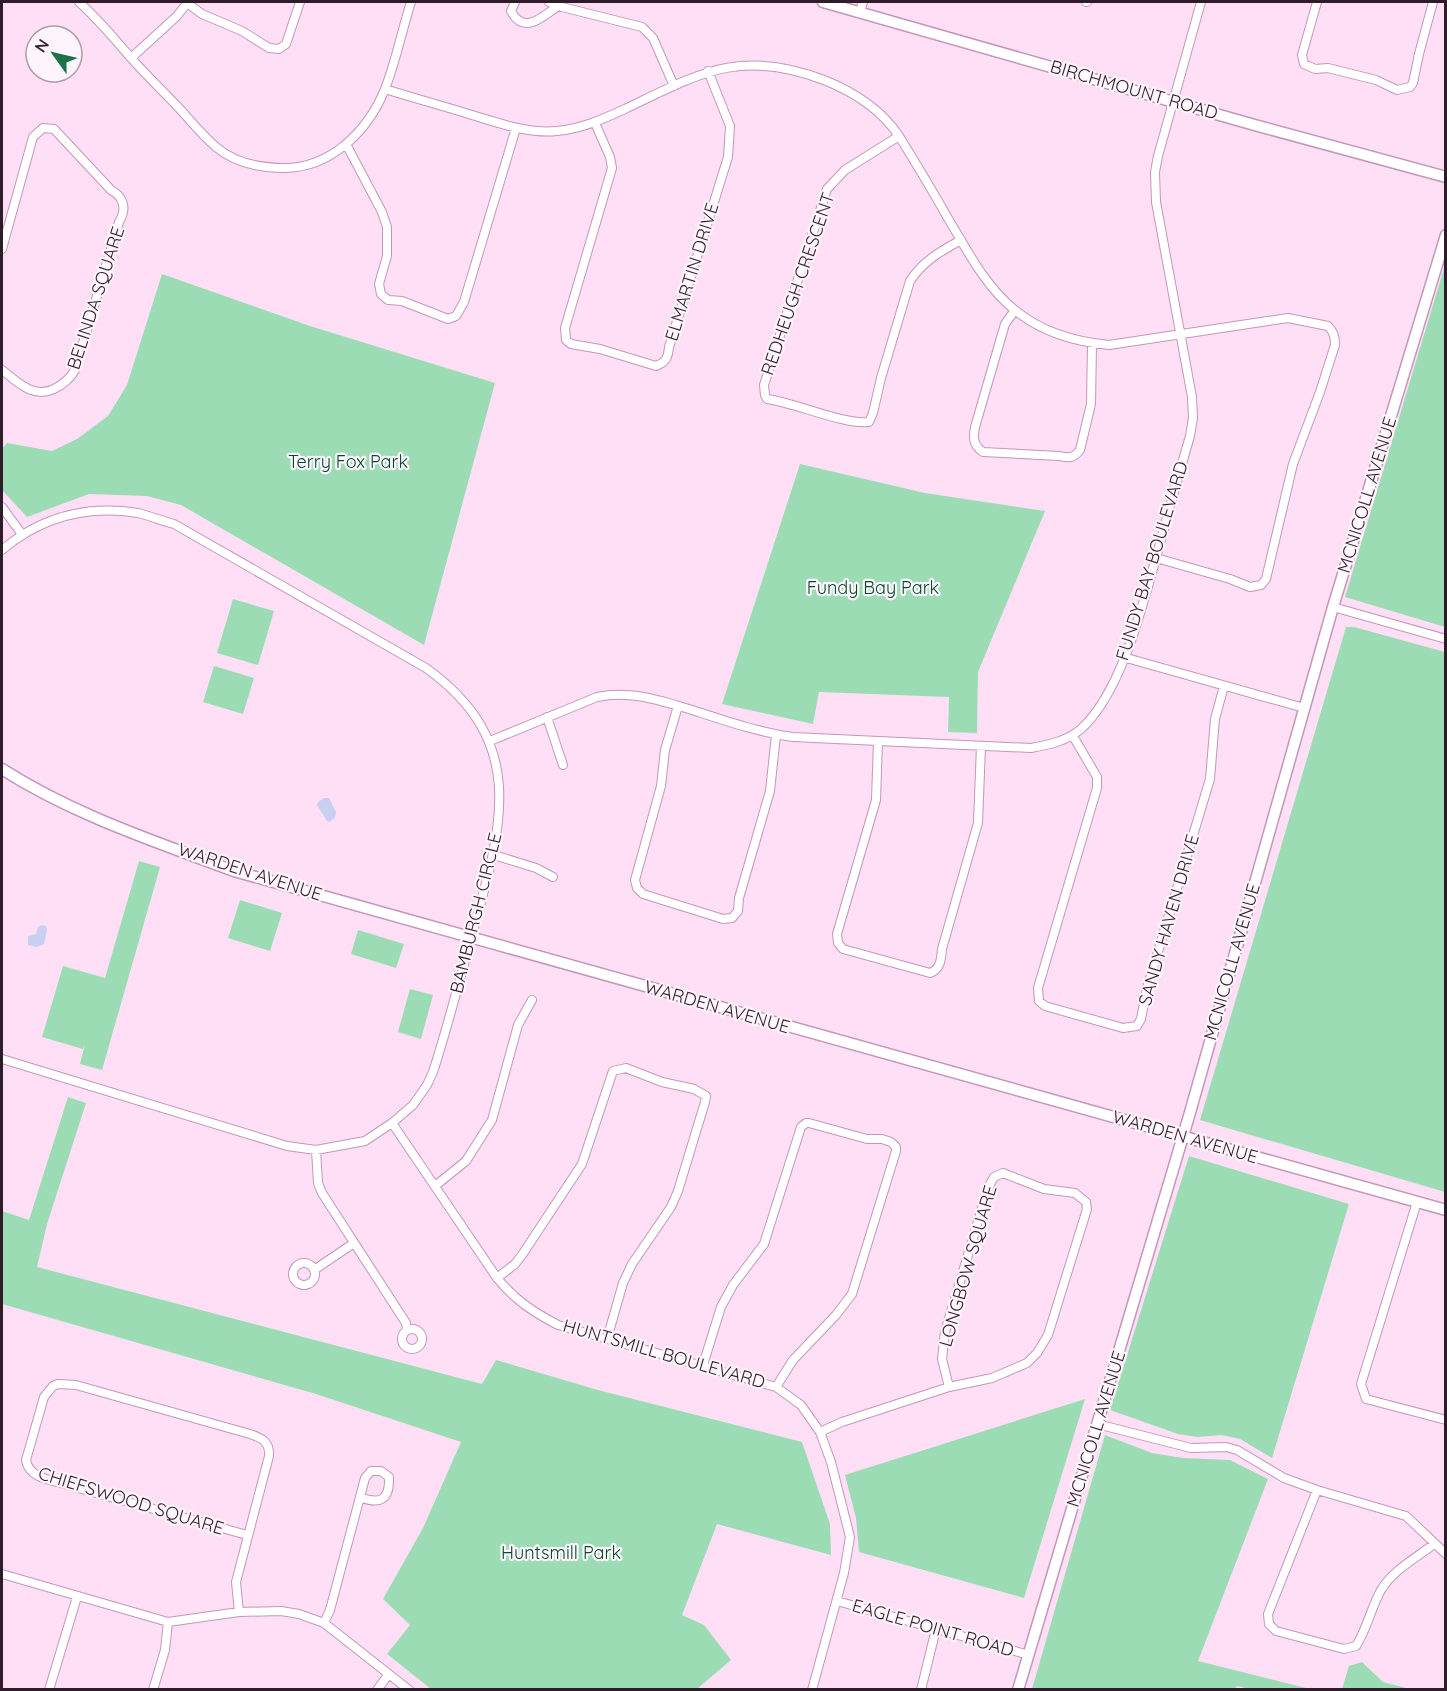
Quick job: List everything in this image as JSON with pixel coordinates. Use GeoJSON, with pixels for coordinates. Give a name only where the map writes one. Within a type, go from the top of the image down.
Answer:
{"type":"FeatureCollection","features":[{"type":"Feature","properties":{"kind":"main road","name":"BIRCHMOUNT ROAD"},"geometry":{"type":"LineString","coordinates":[[823,2],[861,7],[1173,101],[1446,177]]}},
{"type":"Feature","properties":{"kind":"main road","name":"MCNICOLL AVENUE"},"geometry":{"type":"LineString","coordinates":[[1018,1689],[1183,1136],[1333,607],[1446,235]]}},
{"type":"Feature","properties":{"kind":"main road","name":"WARDEN AVENUE"},"geometry":{"type":"LineString","coordinates":[[2,769],[35,791],[87,815],[234,871],[1446,1210]]}},
{"type":"Feature","properties":{"kind":"street"},"geometry":{"type":"LineString","coordinates":[[79,2],[96,17],[131,58],[217,148],[240,161],[264,167],[297,168],[321,160],[346,144],[365,123],[385,89],[411,2]]}},
{"type":"Feature","properties":{"kind":"street"},"geometry":{"type":"LineString","coordinates":[[131,58],[177,16],[187,2],[202,14],[242,31],[276,50],[286,44],[300,2]]}},
{"type":"Feature","properties":{"kind":"street"},"geometry":{"type":"LineString","coordinates":[[515,2],[511,11],[521,23],[532,23],[558,6]]}},
{"type":"Feature","properties":{"kind":"street"},"geometry":{"type":"LineString","coordinates":[[549,2],[642,27],[653,38],[674,86]]}},
{"type":"Feature","properties":{"kind":"street","name":"FUNDY BAY BOULEVARD"},"geometry":{"type":"LineString","coordinates":[[490,741],[597,697],[610,694],[637,694],[776,735],[981,746],[1031,748],[1049,745],[1073,736],[1095,714],[1103,703],[1140,613],[1190,436],[1193,418],[1192,397],[1155,187],[1158,156],[1201,2]]}},
{"type":"Feature","properties":{"kind":"street"},"geometry":{"type":"LineString","coordinates":[[1317,2],[1302,55],[1304,64],[1315,69],[1336,70],[1376,80],[1397,90],[1403,90],[1413,84],[1433,2]]}},
{"type":"Feature","properties":{"kind":"street"},"geometry":{"type":"LineString","coordinates":[[385,89],[516,128],[552,132],[595,123],[708,71],[724,67],[758,65],[818,78],[848,90],[864,100],[886,120],[899,136],[986,279],[1015,310],[1050,332],[1092,344],[1127,344],[1288,318],[1328,327],[1335,338],[1323,384],[1293,464],[1266,579],[1261,585],[1250,586],[1156,558]]}},
{"type":"Feature","properties":{"kind":"street","name":"ELMARTIN DRIVE"},"geometry":{"type":"LineString","coordinates":[[595,123],[610,157],[612,168],[564,328],[564,335],[571,344],[656,366],[664,363],[668,356],[728,157],[730,126],[708,71]]}},
{"type":"Feature","properties":{"kind":"street","name":"BELINDA SQUARE"},"geometry":{"type":"LineString","coordinates":[[2,249],[33,137],[43,128],[54,129],[111,190],[119,195],[124,207],[123,214],[75,370],[71,376],[55,388],[38,393],[28,390],[2,370]]}},
{"type":"Feature","properties":{"kind":"street"},"geometry":{"type":"LineString","coordinates":[[346,144],[387,226],[387,256],[379,284],[381,294],[388,300],[402,301],[448,319],[456,316],[464,302],[516,128]]}},
{"type":"Feature","properties":{"kind":"street","name":"REDHEUGH CRESCENT"},"geometry":{"type":"LineString","coordinates":[[899,136],[845,170],[827,189],[764,385],[768,399],[857,423],[869,422],[910,280],[918,268],[932,257],[961,240]]}},
{"type":"Feature","properties":{"kind":"street"},"geometry":{"type":"LineString","coordinates":[[1015,310],[1005,324],[975,427],[973,436],[975,443],[983,452],[1071,458],[1075,456],[1080,450],[1091,404],[1092,344]]}},
{"type":"Feature","properties":{"kind":"street"},"geometry":{"type":"LineString","coordinates":[[2,507],[21,533]]}},
{"type":"Feature","properties":{"kind":"street","name":"BAMBURGH CIRCLE"},"geometry":{"type":"LineString","coordinates":[[2,550],[21,533],[46,521],[71,513],[139,513],[174,524],[426,668],[445,682],[463,700],[490,741],[499,777],[500,806],[494,855],[433,1072],[413,1105],[392,1123],[365,1140],[316,1150],[287,1146],[2,1059]]}},
{"type":"Feature","properties":{"kind":"street"},"geometry":{"type":"LineString","coordinates":[[1333,607],[1446,639]]}},
{"type":"Feature","properties":{"kind":"street"},"geometry":{"type":"LineString","coordinates":[[1123,657],[1304,708]]}},
{"type":"Feature","properties":{"kind":"street","name":"SANDY HAVEN DRIVE"},"geometry":{"type":"LineString","coordinates":[[1073,736],[1097,777],[1097,788],[1038,988],[1039,1001],[1045,1006],[1123,1028],[1137,1026],[1141,1019],[1147,988],[1210,779],[1213,726],[1224,686]]}},
{"type":"Feature","properties":{"kind":"street"},"geometry":{"type":"LineString","coordinates":[[678,706],[665,750],[661,786],[635,880],[637,888],[643,894],[723,919],[732,918],[738,911],[739,898],[770,791],[776,735]]}},
{"type":"Feature","properties":{"kind":"street"},"geometry":{"type":"LineString","coordinates":[[547,717],[563,765]]}},
{"type":"Feature","properties":{"kind":"street"},"geometry":{"type":"LineString","coordinates":[[878,741],[876,800],[837,934],[838,943],[843,949],[855,953],[930,973],[938,968],[940,962],[975,837],[980,805],[981,746]]}},
{"type":"Feature","properties":{"kind":"street"},"geometry":{"type":"LineString","coordinates":[[494,855],[536,867],[553,877]]}},
{"type":"Feature","properties":{"kind":"street"},"geometry":{"type":"LineString","coordinates":[[435,1186],[466,1161],[492,1120],[518,1025],[532,1000]]}},
{"type":"Feature","properties":{"kind":"street"},"geometry":{"type":"LineString","coordinates":[[497,1278],[515,1264],[522,1255],[582,1164],[613,1071],[626,1068],[662,1082],[694,1089],[706,1096],[678,1191],[671,1207],[632,1264],[623,1283],[607,1339]]}},
{"type":"Feature","properties":{"kind":"street","name":"HUNTSMILL BOULEVARD"},"geometry":{"type":"LineString","coordinates":[[392,1123],[497,1278],[509,1293],[533,1312],[558,1325],[776,1387],[801,1406],[820,1432],[831,1462],[850,1537],[837,1601],[812,1689]]}},
{"type":"Feature","properties":{"kind":"street"},"geometry":{"type":"LineString","coordinates":[[703,1365],[721,1307],[733,1286],[764,1244],[801,1127],[809,1123],[867,1139],[891,1142],[896,1147],[896,1152],[852,1294],[836,1315],[793,1360],[776,1387]]}},
{"type":"Feature","properties":{"kind":"street"},"geometry":{"type":"LineString","coordinates":[[316,1150],[320,1189],[406,1323],[407,1329]]}},
{"type":"Feature","properties":{"kind":"street","name":"LONGBOW SQUARE"},"geometry":{"type":"LineString","coordinates":[[820,1432],[842,1422],[949,1388],[992,1378],[1017,1368],[1032,1358],[1045,1341],[1087,1209],[1086,1202],[1079,1195],[1044,1189],[1003,1173],[994,1178],[988,1188],[945,1332],[942,1359],[949,1388]]}},
{"type":"Feature","properties":{"kind":"street"},"geometry":{"type":"LineString","coordinates":[[1417,1202],[1361,1384],[1366,1399],[1446,1420]]}},
{"type":"Feature","properties":{"kind":"street"},"geometry":{"type":"LineString","coordinates":[[314,1270],[354,1243]]}},
{"type":"Feature","properties":{"kind":"street","name":"CHIEFSWOOD SQUARE"},"geometry":{"type":"LineString","coordinates":[[238,1612],[236,1582],[269,1456],[269,1447],[262,1438],[76,1385],[58,1384],[48,1391],[44,1397],[26,1460],[33,1473],[46,1479],[247,1535]]}},
{"type":"Feature","properties":{"kind":"street"},"geometry":{"type":"LineString","coordinates":[[1097,1424],[1191,1448],[1237,1450],[1284,1478],[1406,1516],[1446,1554]]}},
{"type":"Feature","properties":{"kind":"street"},"geometry":{"type":"LineString","coordinates":[[1317,1490],[1268,1614],[1269,1624],[1276,1631],[1344,1649],[1356,1646],[1363,1636],[1378,1598],[1391,1577],[1434,1544]]}},
{"type":"Feature","properties":{"kind":"street"},"geometry":{"type":"LineString","coordinates":[[324,1623],[330,1610],[360,1497]]}},
{"type":"Feature","properties":{"kind":"street"},"geometry":{"type":"LineString","coordinates":[[2,1574],[168,1622],[238,1612],[281,1611],[299,1614],[324,1623],[409,1689]]}},
{"type":"Feature","properties":{"kind":"street"},"geometry":{"type":"LineString","coordinates":[[49,1689],[77,1597]]}},
{"type":"Feature","properties":{"kind":"street","name":"EAGLE POINT ROAD"},"geometry":{"type":"LineString","coordinates":[[837,1601],[1029,1655]]}},
{"type":"Feature","properties":{"kind":"street"},"geometry":{"type":"LineString","coordinates":[[153,1689],[165,1650],[168,1622]]}},
{"type":"Feature","properties":{"kind":"street"},"geometry":{"type":"LineString","coordinates":[[921,1689],[936,1629]]}},
{"type":"Feature","properties":{"kind":"street"},"geometry":{"type":"LineString","coordinates":[[377,1689],[390,1674]]}},
{"type":"Feature","properties":{"kind":"green space"},"geometry":{"type":"Polygon","coordinates":[[[1445,265],[1446,627],[1345,597],[1445,265]]]}},
{"type":"Feature","properties":{"kind":"green space","name":"Terry Fox Park"},"geometry":{"type":"Polygon","coordinates":[[[162,274],[310,326],[495,383],[424,645],[181,505],[147,496],[89,494],[27,517],[2,490],[2,449],[7,443],[52,451],[77,439],[108,416],[127,385],[162,274]]]}},
{"type":"Feature","properties":{"kind":"green space","name":"Fundy Bay Park"},"geometry":{"type":"Polygon","coordinates":[[[800,464],[925,493],[1045,511],[978,672],[977,733],[948,732],[949,697],[819,692],[813,724],[722,704],[800,464]]]}},
{"type":"Feature","properties":{"kind":"green space"},"geometry":{"type":"Polygon","coordinates":[[[233,599],[274,611],[258,665],[217,653],[233,599]]]}},
{"type":"Feature","properties":{"kind":"green space"},"geometry":{"type":"Polygon","coordinates":[[[1346,627],[1354,627],[1445,652],[1445,1192],[1200,1120],[1346,627]]]}},
{"type":"Feature","properties":{"kind":"green space"},"geometry":{"type":"Polygon","coordinates":[[[214,666],[254,678],[243,714],[203,702],[214,666]]]}},
{"type":"Feature","properties":{"kind":"green space"},"geometry":{"type":"Polygon","coordinates":[[[139,861],[160,867],[102,1070],[80,1064],[85,1044],[83,1049],[42,1037],[63,966],[105,978],[139,861]]]}},
{"type":"Feature","properties":{"kind":"green space"},"geometry":{"type":"Polygon","coordinates":[[[240,900],[282,913],[270,951],[228,938],[240,900]]]}},
{"type":"Feature","properties":{"kind":"green space"},"geometry":{"type":"Polygon","coordinates":[[[358,930],[404,944],[396,968],[351,954],[358,930]]]}},
{"type":"Feature","properties":{"kind":"green space"},"geometry":{"type":"Polygon","coordinates":[[[410,989],[433,995],[421,1039],[398,1032],[410,989]]]}},
{"type":"Feature","properties":{"kind":"green space","name":"Huntsmill Park"},"geometry":{"type":"Polygon","coordinates":[[[68,1097],[86,1103],[47,1224],[37,1267],[482,1384],[496,1360],[598,1390],[802,1442],[830,1524],[831,1555],[717,1524],[682,1615],[704,1625],[731,1660],[697,1689],[431,1689],[387,1654],[410,1625],[383,1599],[423,1528],[461,1442],[316,1394],[2,1304],[2,1211],[29,1220],[68,1097]]]}},
{"type":"Feature","properties":{"kind":"green space"},"geometry":{"type":"Polygon","coordinates":[[[1189,1156],[1349,1204],[1272,1458],[1240,1439],[1222,1435],[1197,1437],[1178,1434],[1110,1410],[1189,1156]]]}},
{"type":"Feature","properties":{"kind":"green space"},"geometry":{"type":"Polygon","coordinates":[[[1085,1399],[1024,1598],[859,1552],[856,1518],[845,1475],[1085,1399]]]}},
{"type":"Feature","properties":{"kind":"green space"},"geometry":{"type":"Polygon","coordinates":[[[1105,1435],[1152,1453],[1183,1458],[1230,1460],[1268,1479],[1198,1661],[1310,1689],[1253,1690],[1238,1686],[1232,1690],[1032,1689],[1105,1435]]]}},
{"type":"Feature","properties":{"kind":"green space"},"geometry":{"type":"Polygon","coordinates":[[[1362,1662],[1383,1682],[1410,1689],[1342,1689],[1349,1666],[1362,1662]]]}},
{"type":"Feature","properties":{"kind":"water"},"geometry":{"type":"Polygon","coordinates":[[[324,798],[329,798],[336,812],[335,818],[329,822],[317,805],[324,798]]]}},
{"type":"Feature","properties":{"kind":"water"},"geometry":{"type":"Polygon","coordinates":[[[46,926],[47,930],[44,944],[37,947],[28,945],[28,936],[36,934],[38,927],[46,926]]]}}]}
